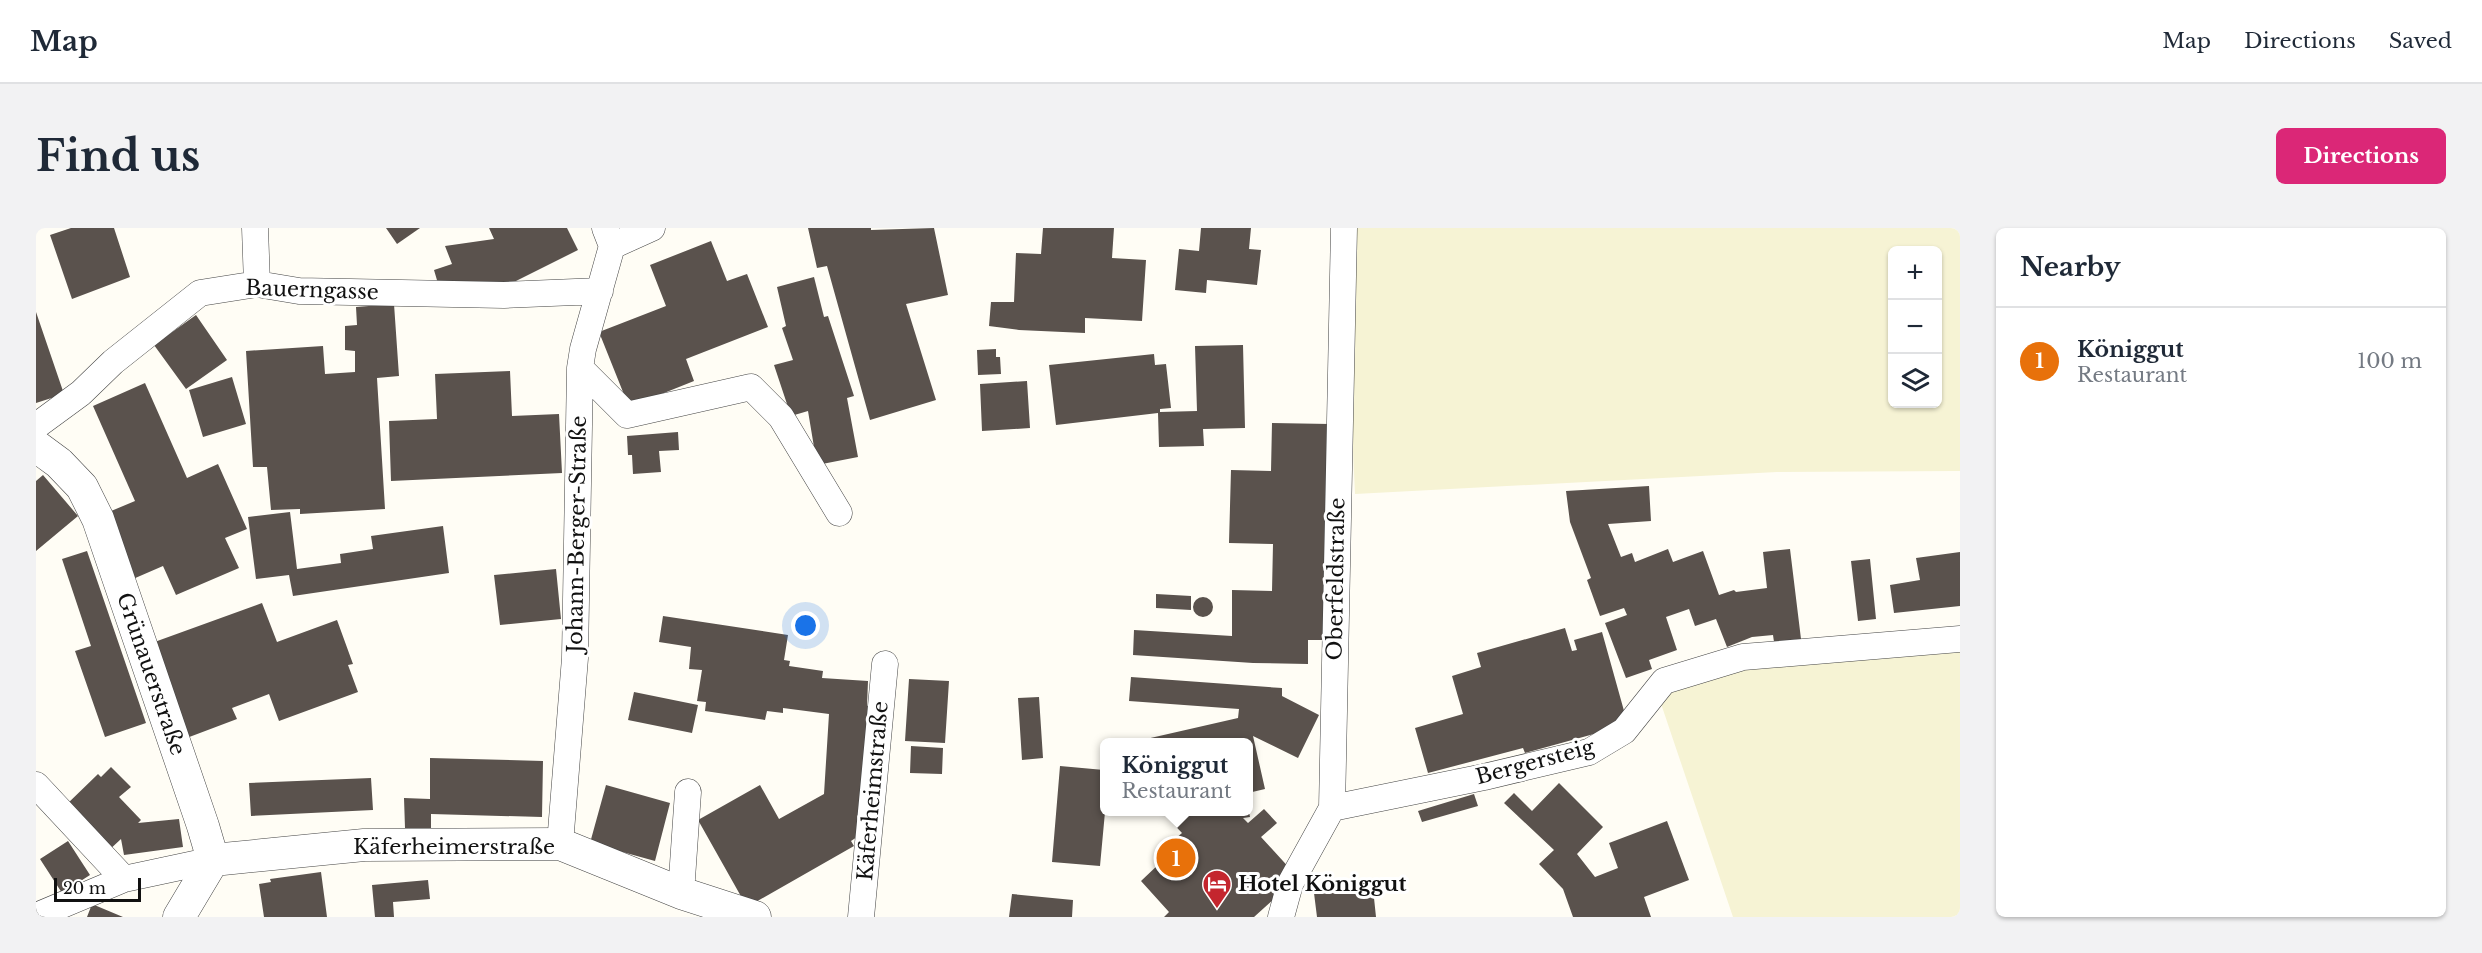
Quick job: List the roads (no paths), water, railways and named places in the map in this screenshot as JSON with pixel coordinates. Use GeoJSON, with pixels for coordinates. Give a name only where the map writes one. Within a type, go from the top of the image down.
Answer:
{"type":"FeatureCollection","features":[{"type":"Feature","properties":{"kind":"street"},"geometry":{"type":"LineString","coordinates":[[255,228],[257,284]]}},
{"type":"Feature","properties":{"kind":"street"},"geometry":{"type":"LineString","coordinates":[[608,237],[652,228]]}},
{"type":"Feature","properties":{"kind":"street","name":"Oberfeldstraße"},"geometry":{"type":"LineString","coordinates":[[1281,917],[1290,884],[1332,808],[1344,228]]}},
{"type":"Feature","properties":{"kind":"street","name":"Johann-Berger-Straße"},"geometry":{"type":"LineString","coordinates":[[560,844],[576,658],[580,368],[583,349],[600,291],[608,237]]}},
{"type":"Feature","properties":{"kind":"street","name":"Bauerngasse"},"geometry":{"type":"LineString","coordinates":[[36,426],[81,393],[113,362],[200,293],[257,284],[299,291],[504,295],[600,291]]}},
{"type":"Feature","properties":{"kind":"street"},"geometry":{"type":"LineString","coordinates":[[580,368],[627,415],[751,387],[781,417],[839,513]]}},
{"type":"Feature","properties":{"kind":"street","name":"Grünauerstraße"},"geometry":{"type":"LineString","coordinates":[[36,446],[59,464],[82,487],[98,519],[213,860]]}},
{"type":"Feature","properties":{"kind":"street","name":"Bergersteig"},"geometry":{"type":"LineString","coordinates":[[1332,808],[1484,777],[1589,752],[1624,731],[1664,681],[1743,657],[1960,639]]}},
{"type":"Feature","properties":{"kind":"street","name":"Käferheimstraße"},"geometry":{"type":"LineString","coordinates":[[861,917],[885,664]]}},
{"type":"Feature","properties":{"kind":"street"},"geometry":{"type":"LineString","coordinates":[[36,785],[124,879]]}},
{"type":"Feature","properties":{"kind":"street"},"geometry":{"type":"LineString","coordinates":[[681,893],[688,792]]}},
{"type":"Feature","properties":{"kind":"street","name":"Käferheimerstraße"},"geometry":{"type":"LineString","coordinates":[[213,860],[364,845],[560,844],[681,893],[755,917]]}},
{"type":"Feature","properties":{"kind":"street"},"geometry":{"type":"LineString","coordinates":[[36,916],[124,879],[213,860]]}},
{"type":"Feature","properties":{"kind":"street"},"geometry":{"type":"LineString","coordinates":[[179,917],[213,860]]}},
{"type":"Feature","properties":{"kind":"place","name":"Königgut"},"geometry":{"type":"Point","coordinates":[1176,858]}},
{"type":"Feature","properties":{"kind":"place","name":"Hotel Königgut"},"geometry":{"type":"Point","coordinates":[1217,910]}}]}
